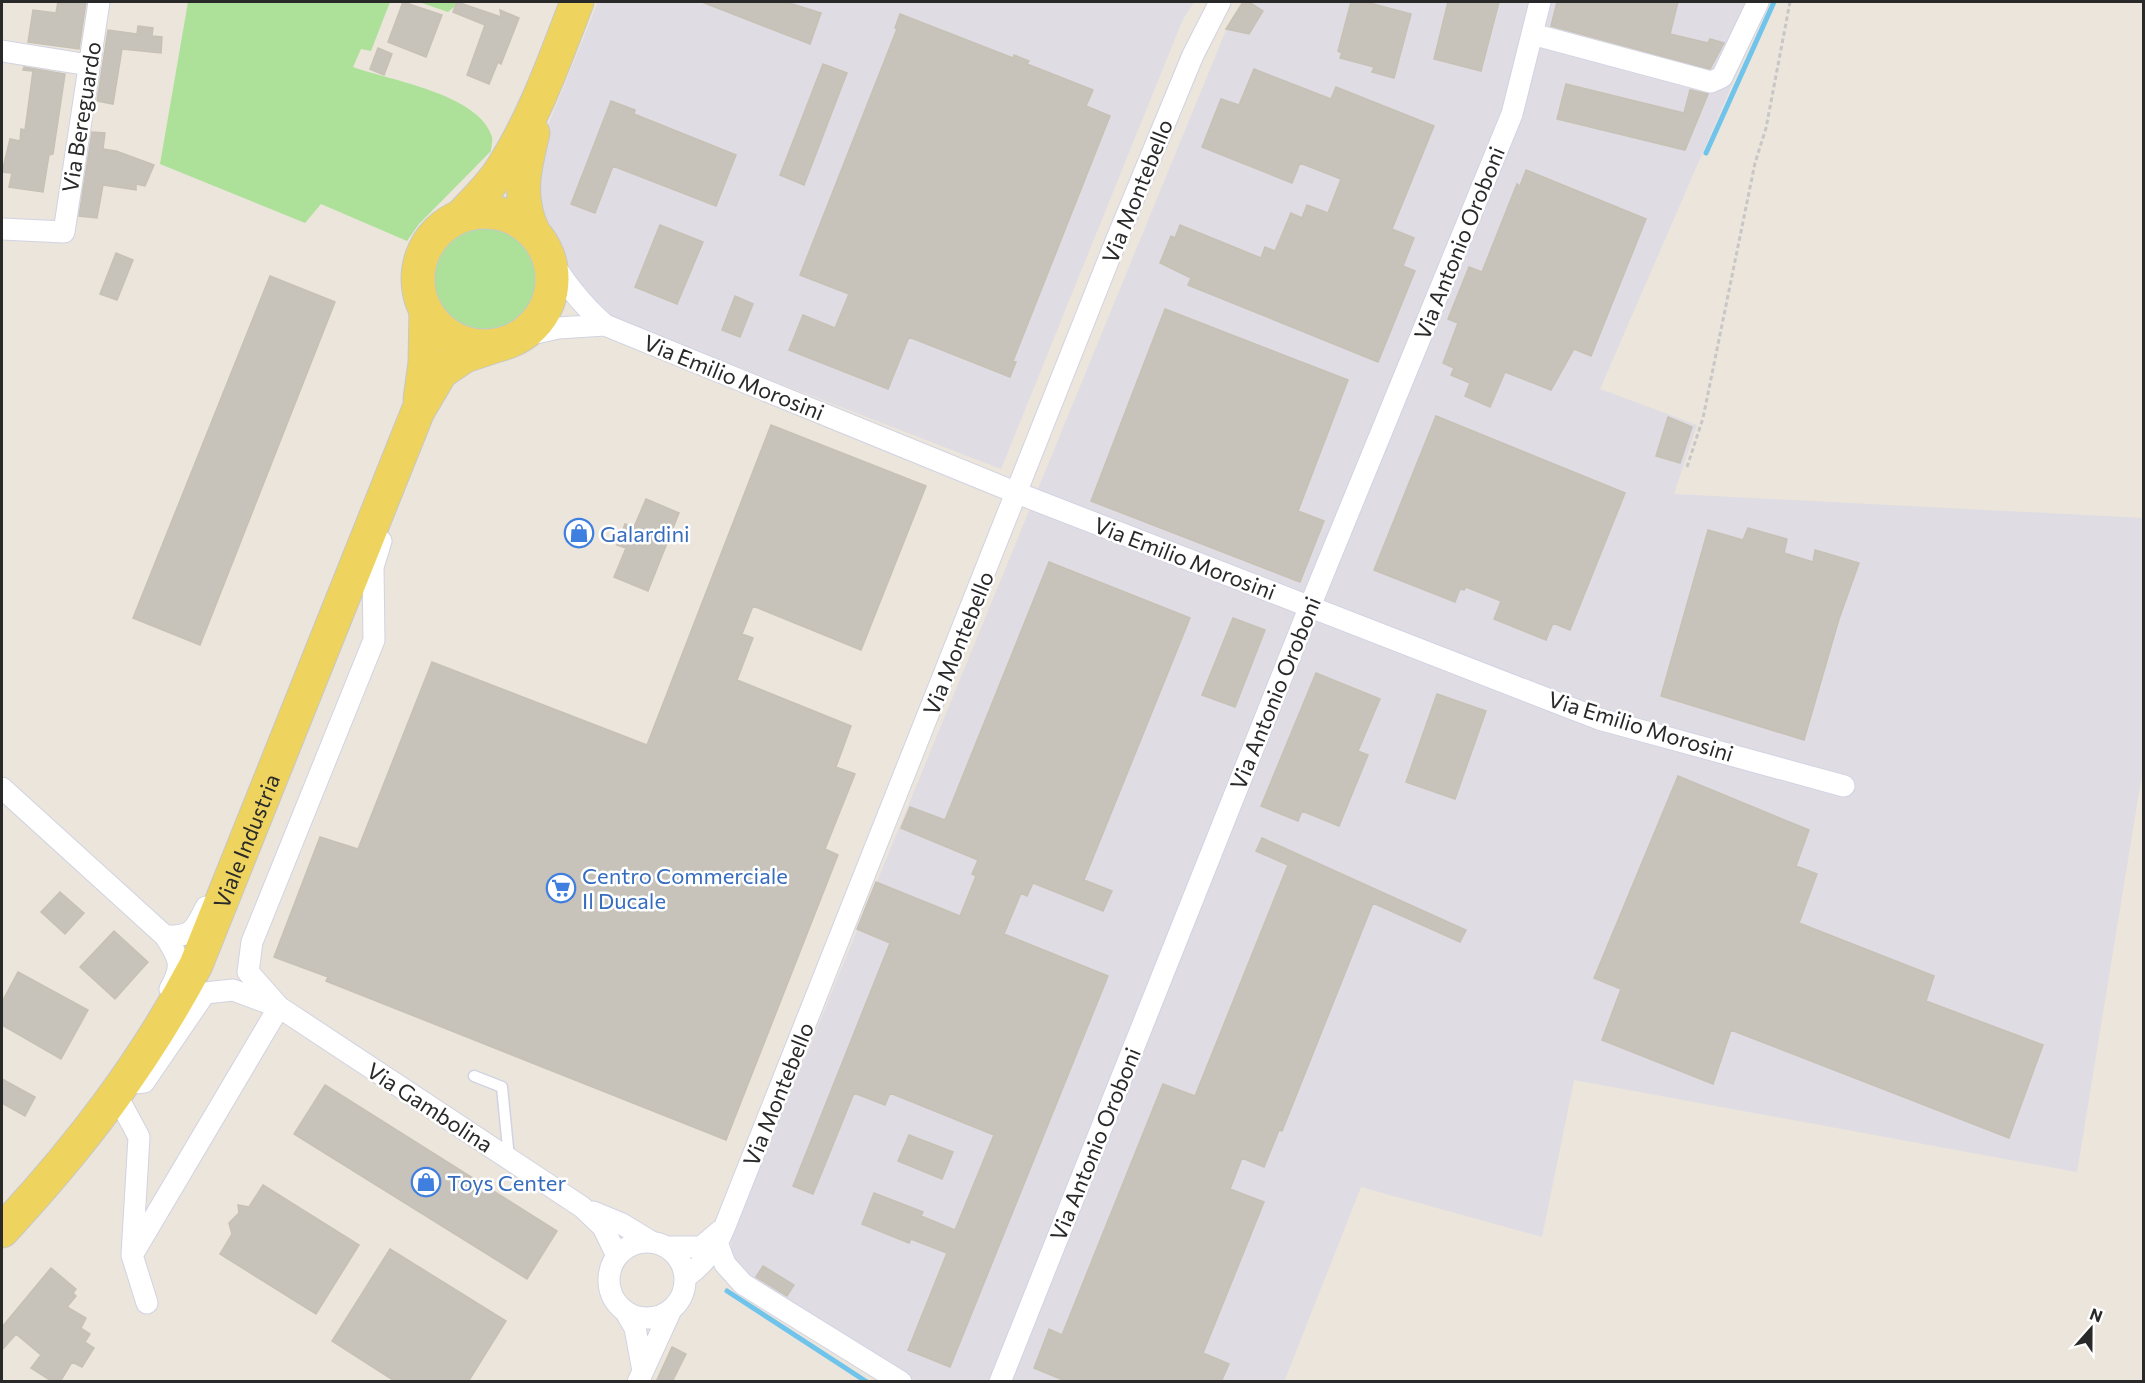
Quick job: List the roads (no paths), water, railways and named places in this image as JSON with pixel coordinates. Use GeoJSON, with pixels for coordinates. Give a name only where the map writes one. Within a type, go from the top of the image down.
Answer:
{"type":"FeatureCollection","features":[{"type":"Feature","properties":{"kind":"main road","name":"Viale Industria"},"geometry":{"type":"LineString","coordinates":[[510,340],[476,345],[453,338],[433,322],[426,311],[418,287],[422,256],[439,229],[461,216],[499,172],[545,85],[577,2]]}},
{"type":"Feature","properties":{"kind":"main road","name":"Viale Industria"},"geometry":{"type":"LineString","coordinates":[[2,1231],[63,1163],[120,1090],[158,1034],[196,965],[418,411],[441,372],[465,356],[510,340],[536,322],[548,301],[552,277],[541,243],[526,216],[522,189],[545,85]]}},
{"type":"Feature","properties":{"kind":"main road","name":"Viale Industria"},"geometry":{"type":"LineString","coordinates":[[461,216],[487,212],[500,213],[513,218],[541,243]]}},
{"type":"Feature","properties":{"kind":"main road","name":"Viale Industria"},"geometry":{"type":"LineString","coordinates":[[418,411],[425,363],[426,311]]}},
{"type":"Feature","properties":{"kind":"street","name":"Via Bereguardo"},"geometry":{"type":"LineString","coordinates":[[2,229],[63,232],[99,2]]}},
{"type":"Feature","properties":{"kind":"street","name":"Viale Industria"},"geometry":{"type":"LineString","coordinates":[[526,163],[592,2]]}},
{"type":"Feature","properties":{"kind":"street","name":"Via Montebello"},"geometry":{"type":"LineString","coordinates":[[659,1244],[701,1247],[722,1236],[1116,240],[1193,56],[1220,2]]}},
{"type":"Feature","properties":{"kind":"street","name":"Via Antonio Oroboni"},"geometry":{"type":"LineString","coordinates":[[1000,1382],[1310,606],[1512,114],[1540,2]]}},
{"type":"Feature","properties":{"kind":"street"},"geometry":{"type":"LineString","coordinates":[[1532,34],[1711,82],[1722,77],[1758,2]]}},
{"type":"Feature","properties":{"kind":"street"},"geometry":{"type":"LineString","coordinates":[[2,51],[89,65]]}},
{"type":"Feature","properties":{"kind":"street","name":"Via Emilio Morosini"},"geometry":{"type":"LineString","coordinates":[[541,243],[574,296],[604,324],[1017,493],[1599,718],[1844,786]]}},
{"type":"Feature","properties":{"kind":"street","name":"Via Emilio Morosini"},"geometry":{"type":"LineString","coordinates":[[510,340],[558,328],[604,324]]}},
{"type":"Feature","properties":{"kind":"street"},"geometry":{"type":"LineString","coordinates":[[279,1008],[248,972],[252,942],[375,640],[372,567],[410,460],[418,411]]}},
{"type":"Feature","properties":{"kind":"street"},"geometry":{"type":"LineString","coordinates":[[165,936],[181,936],[195,929],[288,697],[316,665]]}},
{"type":"Feature","properties":{"kind":"street"},"geometry":{"type":"LineString","coordinates":[[2,788],[165,936],[179,957],[178,974],[157,1012],[158,1034]]}},
{"type":"Feature","properties":{"kind":"street"},"geometry":{"type":"LineString","coordinates":[[2,1209],[91,1106],[120,1090],[144,1082],[205,993],[233,990],[279,1008]]}},
{"type":"Feature","properties":{"kind":"street"},"geometry":{"type":"LineString","coordinates":[[132,1255],[279,1008]]}},
{"type":"Feature","properties":{"kind":"street","name":"Via Gambolina"},"geometry":{"type":"LineString","coordinates":[[279,1008],[582,1207],[603,1227],[617,1256]]}},
{"type":"Feature","properties":{"kind":"street"},"geometry":{"type":"LineString","coordinates":[[120,1090],[139,1137],[132,1255],[147,1303]]}},
{"type":"Feature","properties":{"kind":"street","name":"Via Gambolina"},"geometry":{"type":"LineString","coordinates":[[582,1207],[622,1224],[659,1244],[693,1271]]}},
{"type":"Feature","properties":{"kind":"street"},"geometry":{"type":"LineString","coordinates":[[641,1376],[671,1310],[680,1301],[693,1271],[722,1236]]}},
{"type":"Feature","properties":{"kind":"street"},"geometry":{"type":"LineString","coordinates":[[722,1236],[725,1264],[743,1284],[901,1382]]}},
{"type":"Feature","properties":{"kind":"street"},"geometry":{"type":"LineString","coordinates":[[641,1376],[635,1328],[625,1311],[616,1302],[610,1285],[611,1266],[617,1256],[632,1245],[659,1244]]}},
{"type":"Feature","properties":{"kind":"street"},"geometry":{"type":"LineString","coordinates":[[693,1271],[743,1284]]}},
{"type":"Feature","properties":{"kind":"street"},"geometry":{"type":"LineString","coordinates":[[625,1311],[648,1318],[671,1310]]}},
{"type":"Feature","properties":{"kind":"lane"},"geometry":{"type":"LineString","coordinates":[[474,1076],[502,1087],[509,1159]]}},
{"type":"Feature","properties":{"kind":"waterway"},"geometry":{"type":"LineString","coordinates":[[1706,153],[1774,2]]}},
{"type":"Feature","properties":{"kind":"waterway"},"geometry":{"type":"LineString","coordinates":[[727,1291],[867,1382]]}},
{"type":"Feature","properties":{"kind":"place","name":"Galardini"},"geometry":{"type":"Point","coordinates":[579,533]}},
{"type":"Feature","properties":{"kind":"place","name":"Centro Commerciale Il Ducale"},"geometry":{"type":"Point","coordinates":[561,888]}},
{"type":"Feature","properties":{"kind":"place","name":"Toys Center"},"geometry":{"type":"Point","coordinates":[426,1182]}}]}
